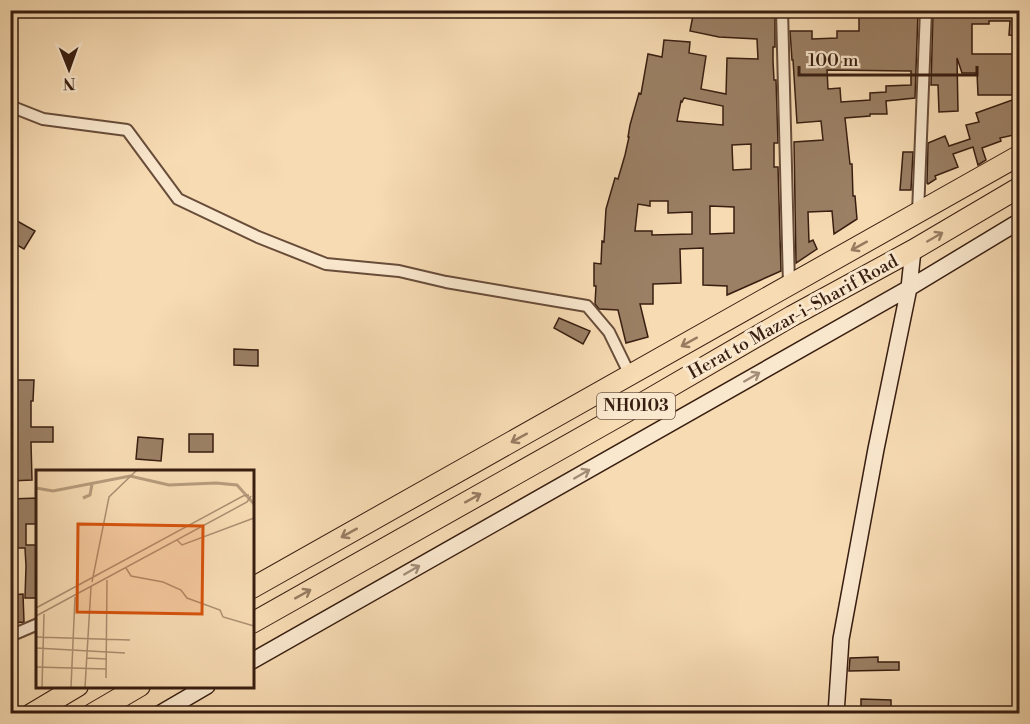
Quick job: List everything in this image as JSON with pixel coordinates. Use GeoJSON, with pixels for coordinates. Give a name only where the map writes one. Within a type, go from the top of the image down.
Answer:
{"type":"FeatureCollection","features":[{"type":"Feature","properties":{"kind":"highway","name":"Herat to Mazar-i-Sharif Road"},"geometry":{"type":"LineString","coordinates":[[254,587],[1020,155]]}},
{"type":"Feature","properties":{"kind":"highway","name":"Herat to Mazar-i-Sharif Road"},"geometry":{"type":"LineString","coordinates":[[254,622],[792,316],[913,250],[1020,187]]}},
{"type":"Feature","properties":{"kind":"highway"},"geometry":{"type":"LineString","coordinates":[[31,714],[76,688]]}},
{"type":"Feature","properties":{"kind":"highway"},"geometry":{"type":"LineString","coordinates":[[92,714],[138,688]]}},
{"type":"Feature","properties":{"kind":"street"},"geometry":{"type":"LineString","coordinates":[[782,10],[789,285]]}},
{"type":"Feature","properties":{"kind":"street"},"geometry":{"type":"LineString","coordinates":[[918,213],[926,10]]}},
{"type":"Feature","properties":{"kind":"street"},"geometry":{"type":"LineString","coordinates":[[10,106],[43,119],[127,130],[178,199],[258,237],[326,264],[399,271],[446,282],[587,306],[609,332],[630,375]]}},
{"type":"Feature","properties":{"kind":"street"},"geometry":{"type":"LineString","coordinates":[[254,660],[909,288],[1020,222]]}},
{"type":"Feature","properties":{"kind":"street"},"geometry":{"type":"LineString","coordinates":[[836,714],[841,639],[909,288],[913,250]]}},
{"type":"Feature","properties":{"kind":"street"},"geometry":{"type":"LineString","coordinates":[[10,636],[36,625]]}},
{"type":"Feature","properties":{"kind":"street"},"geometry":{"type":"LineString","coordinates":[[159,714],[205,688]]}},
{"type":"Feature","properties":{"kind":"building"},"geometry":{"type":"Polygon","coordinates":[[[694,10],[775,11],[773,61],[774,80],[776,80],[778,143],[774,143],[774,167],[778,167],[781,271],[727,295],[727,286],[703,285],[703,248],[680,249],[681,283],[653,284],[653,304],[640,304],[648,337],[626,343],[618,310],[599,309],[595,304],[594,263],[601,264],[606,209],[625,155],[630,125],[639,93],[641,94],[648,54],[662,57],[664,40],[690,42],[689,53],[706,56],[701,89],[726,94],[727,58],[758,59],[757,39],[719,37],[690,31],[694,10]],[[684,98],[677,121],[723,125],[723,106],[684,98]],[[751,144],[732,145],[733,170],[751,169],[751,144]],[[650,201],[650,206],[638,204],[635,231],[652,231],[652,235],[692,234],[692,212],[668,213],[668,201],[650,201]],[[710,206],[710,234],[734,233],[734,207],[710,206]]]}},
{"type":"Feature","properties":{"kind":"building"},"geometry":{"type":"Polygon","coordinates":[[[859,10],[918,12],[915,98],[886,101],[887,114],[845,118],[857,219],[834,234],[832,211],[808,212],[809,242],[813,240],[817,249],[796,263],[794,142],[823,140],[821,121],[797,123],[790,31],[812,31],[812,39],[837,38],[837,31],[859,31],[859,10]],[[827,70],[828,89],[840,88],[841,102],[870,100],[870,93],[886,92],[886,86],[911,85],[911,71],[827,70]]]}},
{"type":"Feature","properties":{"kind":"building"},"geometry":{"type":"Polygon","coordinates":[[[935,10],[1020,11],[1020,36],[1009,35],[1010,21],[972,24],[972,54],[1020,54],[1020,95],[978,95],[977,73],[962,73],[957,58],[958,111],[939,112],[938,85],[931,85],[933,13],[935,10]]]}},
{"type":"Feature","properties":{"kind":"building"},"geometry":{"type":"Polygon","coordinates":[[[1015,99],[1016,117],[1014,117],[1018,134],[1000,138],[1001,141],[982,148],[986,160],[978,165],[973,147],[953,154],[958,167],[935,176],[936,179],[927,183],[928,143],[945,136],[949,146],[970,139],[966,125],[979,122],[976,113],[1015,99]]]}},
{"type":"Feature","properties":{"kind":"building"},"geometry":{"type":"Polygon","coordinates":[[[903,152],[913,152],[911,190],[900,190],[903,152]]]}},
{"type":"Feature","properties":{"kind":"building"},"geometry":{"type":"Polygon","coordinates":[[[10,217],[35,231],[24,249],[10,241],[10,217]]]}},
{"type":"Feature","properties":{"kind":"building"},"geometry":{"type":"Polygon","coordinates":[[[559,318],[590,331],[583,344],[554,328],[559,318]]]}},
{"type":"Feature","properties":{"kind":"building"},"geometry":{"type":"Polygon","coordinates":[[[234,349],[258,350],[258,366],[234,365],[234,349]]]}},
{"type":"Feature","properties":{"kind":"building"},"geometry":{"type":"Polygon","coordinates":[[[10,380],[34,380],[31,427],[53,427],[53,442],[31,442],[32,480],[10,481],[10,380]]]}},
{"type":"Feature","properties":{"kind":"building"},"geometry":{"type":"Polygon","coordinates":[[[189,434],[213,434],[213,452],[189,452],[189,434]]]}},
{"type":"Feature","properties":{"kind":"building"},"geometry":{"type":"Polygon","coordinates":[[[138,437],[163,439],[161,461],[136,459],[138,437]]]}},
{"type":"Feature","properties":{"kind":"building"},"geometry":{"type":"Polygon","coordinates":[[[36,498],[36,524],[26,524],[26,545],[36,545],[36,598],[25,598],[25,548],[10,548],[10,499],[36,498]]]}},
{"type":"Feature","properties":{"kind":"building"},"geometry":{"type":"Polygon","coordinates":[[[23,594],[24,622],[10,623],[10,595],[23,594]]]}},
{"type":"Feature","properties":{"kind":"building"},"geometry":{"type":"Polygon","coordinates":[[[878,657],[878,662],[899,662],[899,670],[849,671],[850,658],[878,657]]]}},
{"type":"Feature","properties":{"kind":"building"},"geometry":{"type":"Polygon","coordinates":[[[861,699],[891,700],[891,714],[861,714],[861,699]]]}}]}
